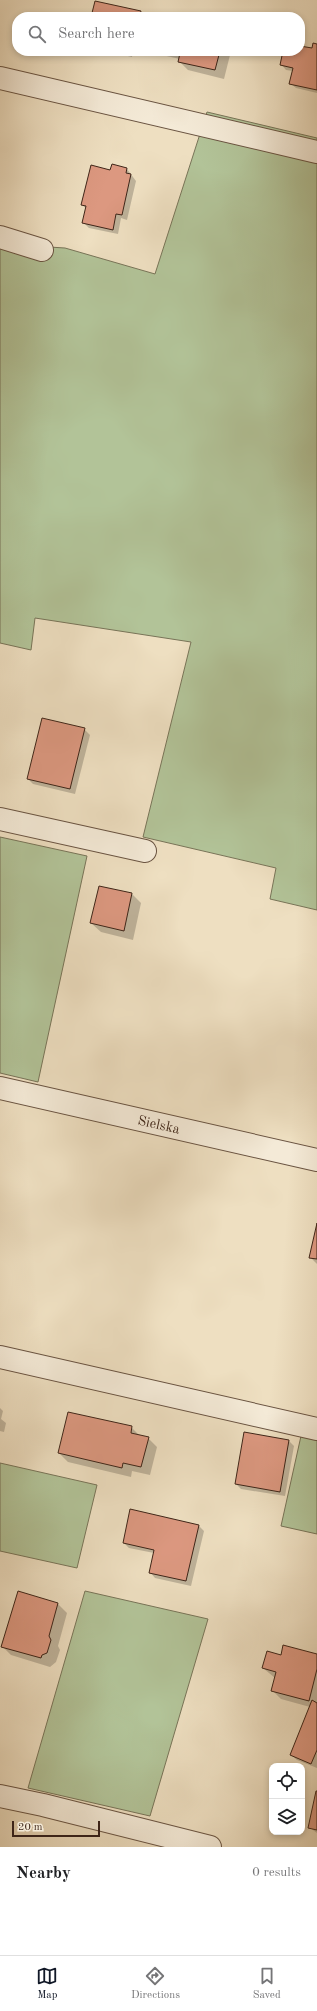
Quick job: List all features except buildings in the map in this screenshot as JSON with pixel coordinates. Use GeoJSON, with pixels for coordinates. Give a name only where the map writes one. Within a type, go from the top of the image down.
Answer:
{"type":"FeatureCollection","features":[{"type":"Feature","properties":{"kind":"street"},"geometry":{"type":"LineString","coordinates":[[0,78],[317,152]]}},
{"type":"Feature","properties":{"kind":"street"},"geometry":{"type":"LineString","coordinates":[[0,237],[42,250]]}},
{"type":"Feature","properties":{"kind":"street"},"geometry":{"type":"LineString","coordinates":[[0,819],[145,851]]}},
{"type":"Feature","properties":{"kind":"street","name":"Sielska"},"geometry":{"type":"LineString","coordinates":[[0,1088],[317,1160]]}},
{"type":"Feature","properties":{"kind":"street"},"geometry":{"type":"LineString","coordinates":[[0,1357],[317,1429]]}},
{"type":"Feature","properties":{"kind":"street"},"geometry":{"type":"LineString","coordinates":[[0,1796],[43,1805],[210,1847]]}},
{"type":"Feature","properties":{"kind":"green space"},"geometry":{"type":"Polygon","coordinates":[[[207,112],[317,138],[317,910],[270,899],[276,868],[143,837],[191,642],[35,618],[31,650],[0,643],[0,244],[65,248],[155,274],[207,112]]]}},
{"type":"Feature","properties":{"kind":"green space"},"geometry":{"type":"Polygon","coordinates":[[[0,837],[87,856],[38,1082],[0,1073],[0,837]]]}},
{"type":"Feature","properties":{"kind":"green space"},"geometry":{"type":"Polygon","coordinates":[[[301,1436],[317,1440],[317,1534],[281,1526],[301,1436]]]}},
{"type":"Feature","properties":{"kind":"green space"},"geometry":{"type":"Polygon","coordinates":[[[0,1463],[97,1485],[77,1568],[0,1551],[0,1463]]]}},
{"type":"Feature","properties":{"kind":"green space"},"geometry":{"type":"Polygon","coordinates":[[[85,1591],[208,1619],[150,1816],[28,1788],[85,1591]]]}}]}
